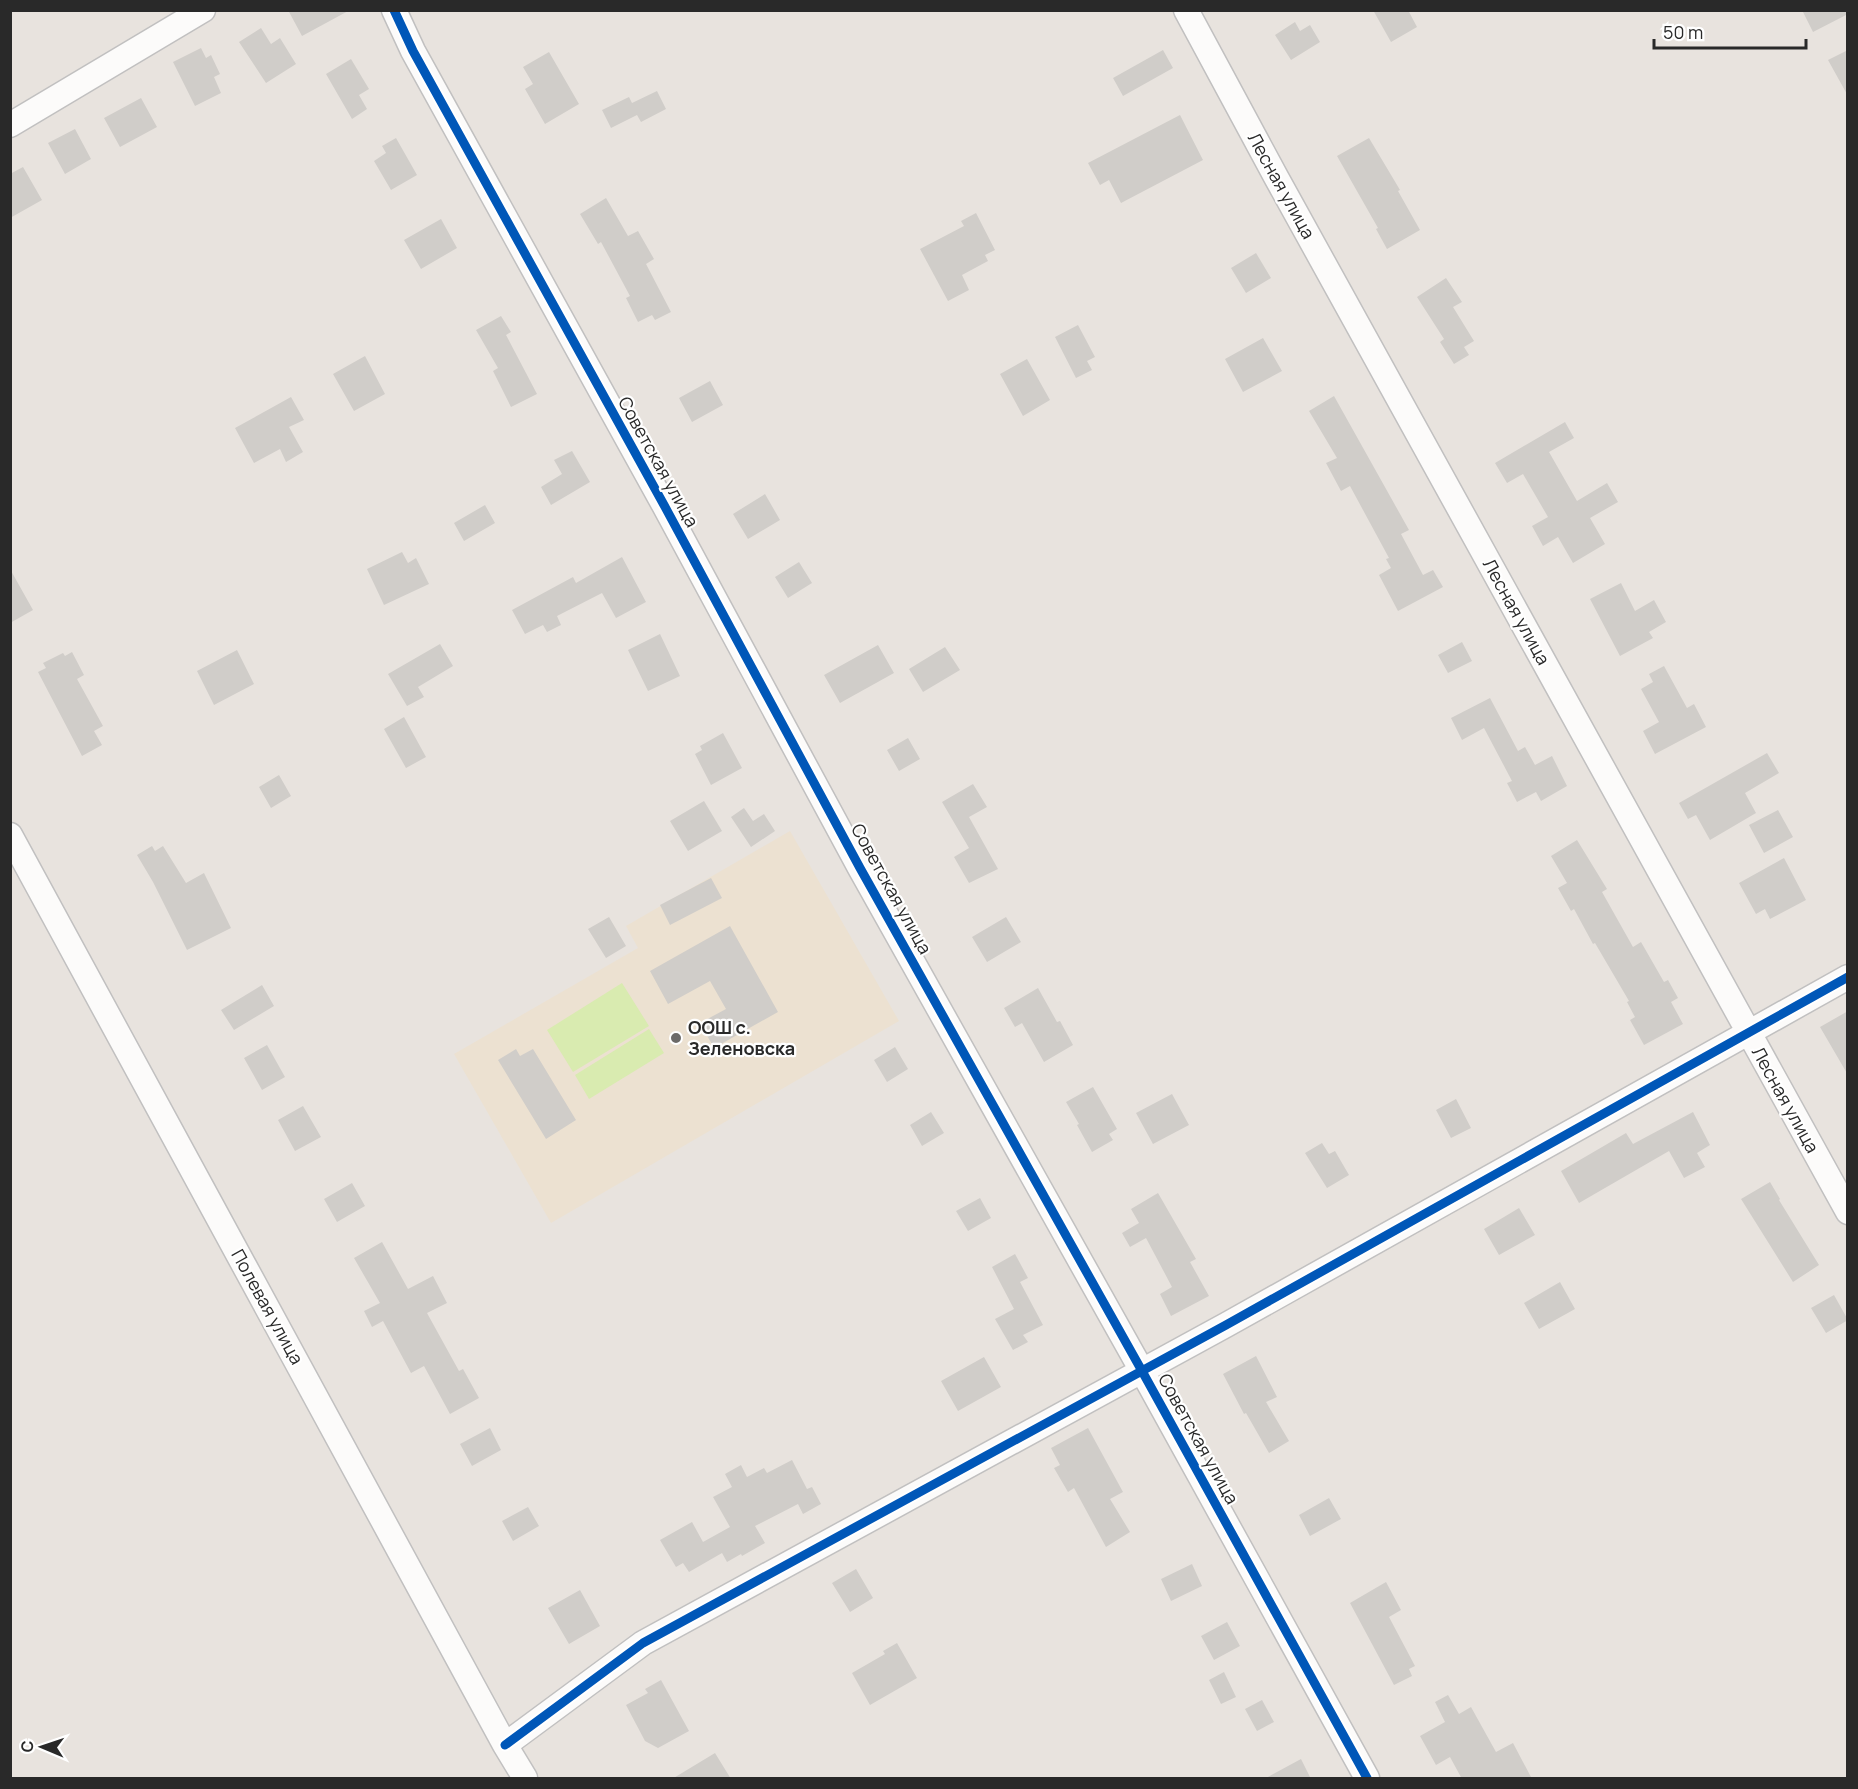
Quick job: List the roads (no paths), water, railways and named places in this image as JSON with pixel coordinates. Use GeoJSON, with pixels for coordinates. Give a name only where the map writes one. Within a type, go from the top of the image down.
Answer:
{"type":"FeatureCollection","features":[{"type":"Feature","properties":{"kind":"street"},"geometry":{"type":"LineString","coordinates":[[10,125],[203,10]]}},
{"type":"Feature","properties":{"kind":"street","name":"Советская улица"},"geometry":{"type":"LineString","coordinates":[[394,10],[413,51],[664,505],[854,858],[1142,1371],[1367,1779]]}},
{"type":"Feature","properties":{"kind":"street","name":"Лесная улица"},"geometry":{"type":"LineString","coordinates":[[1186,10],[1848,1212]]}},
{"type":"Feature","properties":{"kind":"street","name":"Полевая улица"},"geometry":{"type":"LineString","coordinates":[[10,835],[525,1779]]}},
{"type":"Feature","properties":{"kind":"street"},"geometry":{"type":"LineString","coordinates":[[505,1745],[643,1643],[1142,1371],[1848,977]]}},
{"type":"Feature","properties":{"kind":"place","name":"ООШ с. Зеленовска"},"geometry":{"type":"Point","coordinates":[676,1038]}}]}
